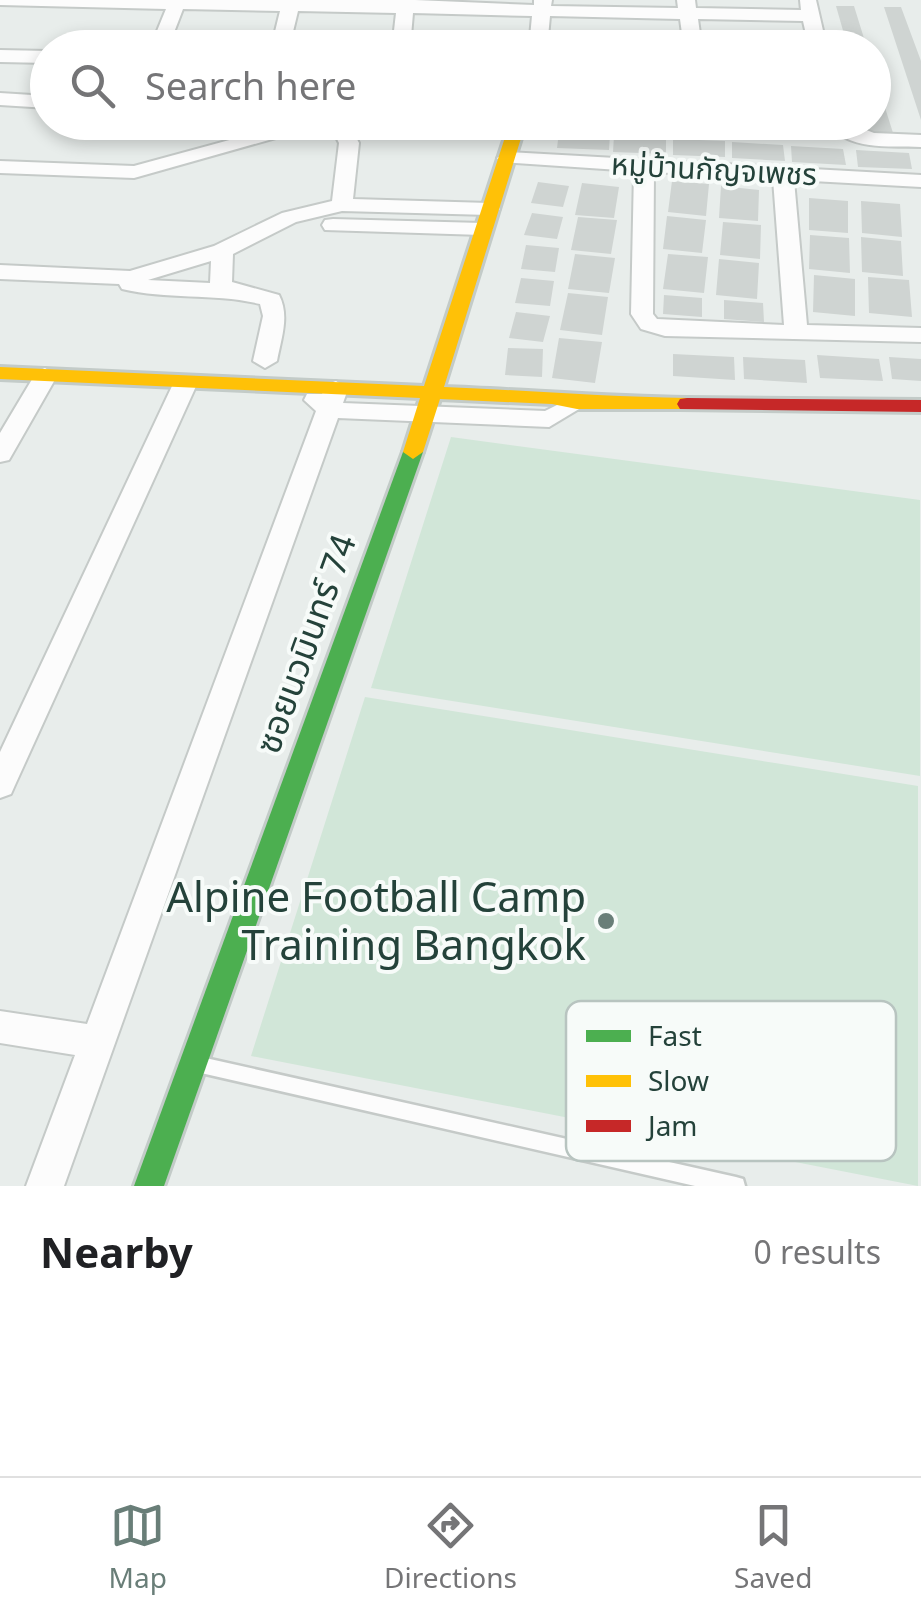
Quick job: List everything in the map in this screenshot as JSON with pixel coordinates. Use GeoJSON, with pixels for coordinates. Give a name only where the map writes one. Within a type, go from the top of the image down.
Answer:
{"type":"FeatureCollection","features":[{"type":"Feature","properties":{"kind":"street"},"geometry":{"type":"LineString","coordinates":[[0,0],[809,8]]}},
{"type":"Feature","properties":{"kind":"street"},"geometry":{"type":"LineString","coordinates":[[166,30],[178,1]]}},
{"type":"Feature","properties":{"kind":"street"},"geometry":{"type":"LineString","coordinates":[[285,30],[292,3]]}},
{"type":"Feature","properties":{"kind":"street"},"geometry":{"type":"LineString","coordinates":[[403,30],[406,3]]}},
{"type":"Feature","properties":{"kind":"street"},"geometry":{"type":"LineString","coordinates":[[540,30],[543,5]]}},
{"type":"Feature","properties":{"kind":"street"},"geometry":{"type":"LineString","coordinates":[[0,56],[30,56]]}},
{"type":"Feature","properties":{"kind":"street"},"geometry":{"type":"LineString","coordinates":[[0,99],[30,101]]}},
{"type":"Feature","properties":{"kind":"street"},"geometry":{"type":"LineString","coordinates":[[891,139],[921,141]]}},
{"type":"Feature","properties":{"kind":"street"},"geometry":{"type":"LineString","coordinates":[[0,167],[104,174],[134,172],[253,140]]}},
{"type":"Feature","properties":{"kind":"street"},"geometry":{"type":"LineString","coordinates":[[342,205],[347,140]]}},
{"type":"Feature","properties":{"kind":"street","name":"ซอยนวมินทร์ 74"},"geometry":{"type":"LineString","coordinates":[[148,1186],[430,404],[512,140]]}},
{"type":"Feature","properties":{"kind":"street","name":"หมู่บ้านกัญจเพชร"},"geometry":{"type":"LineString","coordinates":[[507,158],[921,181]]}},
{"type":"Feature","properties":{"kind":"street"},"geometry":{"type":"LineString","coordinates":[[644,166],[642,314],[648,324],[666,329],[921,335]]}},
{"type":"Feature","properties":{"kind":"street"},"geometry":{"type":"LineString","coordinates":[[783,174],[796,331]]}},
{"type":"Feature","properties":{"kind":"street"},"geometry":{"type":"LineString","coordinates":[[104,280],[132,278],[222,252],[289,217],[342,205],[486,219]]}},
{"type":"Feature","properties":{"kind":"street"},"geometry":{"type":"LineString","coordinates":[[262,232],[486,219]]}},
{"type":"Feature","properties":{"kind":"street"},"geometry":{"type":"LineString","coordinates":[[222,252],[221,284],[229,290]]}},
{"type":"Feature","properties":{"kind":"street"},"geometry":{"type":"LineString","coordinates":[[0,272],[162,289],[229,290],[272,300],[274,316],[265,361]]}},
{"type":"Feature","properties":{"kind":"street"},"geometry":{"type":"LineString","coordinates":[[0,373],[304,390],[333,400],[430,404],[549,419],[577,403],[921,406]]}},
{"type":"Feature","properties":{"kind":"street"},"geometry":{"type":"LineString","coordinates":[[0,454],[45,376]]}},
{"type":"Feature","properties":{"kind":"street"},"geometry":{"type":"LineString","coordinates":[[0,784],[185,384]]}},
{"type":"Feature","properties":{"kind":"street"},"geometry":{"type":"LineString","coordinates":[[46,1186],[333,400]]}},
{"type":"Feature","properties":{"kind":"street"},"geometry":{"type":"LineString","coordinates":[[0,1026],[97,1042]]}},
{"type":"Feature","properties":{"kind":"lane"},"geometry":{"type":"LineString","coordinates":[[190,1063],[566,1148]]}},
{"type":"Feature","properties":{"kind":"lane"},"geometry":{"type":"LineString","coordinates":[[625,1161],[736,1186]]}},
{"type":"Feature","properties":{"kind":"green space"},"geometry":{"type":"Polygon","coordinates":[[[451,437],[920,500],[920,776],[371,688],[451,437]]]}},
{"type":"Feature","properties":{"kind":"green space","name":"Alpine Football Camp Training Bangkok"},"geometry":{"type":"Polygon","coordinates":[[[365,697],[918,786],[918,1186],[790,1161],[896,1161],[896,1001],[566,1001],[566,1117],[251,1056],[365,697]]]}},
{"type":"Feature","properties":{"kind":"building"},"geometry":{"type":"Polygon","coordinates":[[[836,6],[854,6],[861,30],[843,30],[836,6]]]}},
{"type":"Feature","properties":{"kind":"building"},"geometry":{"type":"Polygon","coordinates":[[[884,7],[901,7],[921,61],[921,120],[884,7]]]}},
{"type":"Feature","properties":{"kind":"building"},"geometry":{"type":"Polygon","coordinates":[[[558,140],[610,140],[609,150],[557,148],[558,140]]]}},
{"type":"Feature","properties":{"kind":"building"},"geometry":{"type":"Polygon","coordinates":[[[614,140],[666,140],[666,154],[613,152],[614,140]]]}},
{"type":"Feature","properties":{"kind":"building"},"geometry":{"type":"Polygon","coordinates":[[[673,140],[725,141],[725,157],[673,155],[673,140]]]}},
{"type":"Feature","properties":{"kind":"building"},"geometry":{"type":"Polygon","coordinates":[[[732,142],[783,145],[785,161],[732,158],[732,142]]]}},
{"type":"Feature","properties":{"kind":"building"},"geometry":{"type":"Polygon","coordinates":[[[791,146],[843,149],[846,165],[792,162],[791,146]]]}},
{"type":"Feature","properties":{"kind":"building"},"geometry":{"type":"Polygon","coordinates":[[[856,150],[909,153],[912,169],[858,167],[856,150]]]}},
{"type":"Feature","properties":{"kind":"building"},"geometry":{"type":"Polygon","coordinates":[[[672,181],[709,184],[706,216],[668,212],[672,181]]]}},
{"type":"Feature","properties":{"kind":"building"},"geometry":{"type":"Polygon","coordinates":[[[538,182],[569,186],[563,207],[531,203],[538,182]]]}},
{"type":"Feature","properties":{"kind":"building"},"geometry":{"type":"Polygon","coordinates":[[[582,183],[619,187],[614,218],[575,215],[582,183]]]}},
{"type":"Feature","properties":{"kind":"building"},"geometry":{"type":"Polygon","coordinates":[[[721,186],[759,190],[758,221],[719,218],[721,186]]]}},
{"type":"Feature","properties":{"kind":"building"},"geometry":{"type":"Polygon","coordinates":[[[809,198],[848,201],[848,233],[809,230],[809,198]]]}},
{"type":"Feature","properties":{"kind":"building"},"geometry":{"type":"Polygon","coordinates":[[[861,201],[900,204],[902,237],[862,233],[861,201]]]}},
{"type":"Feature","properties":{"kind":"building"},"geometry":{"type":"Polygon","coordinates":[[[532,213],[563,217],[557,239],[524,235],[532,213]]]}},
{"type":"Feature","properties":{"kind":"building"},"geometry":{"type":"Polygon","coordinates":[[[667,216],[706,220],[702,253],[663,249],[667,216]]]}},
{"type":"Feature","properties":{"kind":"building"},"geometry":{"type":"Polygon","coordinates":[[[578,217],[617,220],[611,254],[571,250],[578,217]]]}},
{"type":"Feature","properties":{"kind":"building"},"geometry":{"type":"Polygon","coordinates":[[[723,222],[761,225],[760,259],[720,255],[723,222]]]}},
{"type":"Feature","properties":{"kind":"building"},"geometry":{"type":"Polygon","coordinates":[[[810,235],[849,238],[850,273],[809,269],[810,235]]]}},
{"type":"Feature","properties":{"kind":"building"},"geometry":{"type":"Polygon","coordinates":[[[861,237],[901,241],[903,276],[862,272],[861,237]]]}},
{"type":"Feature","properties":{"kind":"building"},"geometry":{"type":"Polygon","coordinates":[[[526,245],[559,248],[555,272],[521,269],[526,245]]]}},
{"type":"Feature","properties":{"kind":"building"},"geometry":{"type":"Polygon","coordinates":[[[575,254],[615,258],[609,293],[568,289],[575,254]]]}},
{"type":"Feature","properties":{"kind":"building"},"geometry":{"type":"Polygon","coordinates":[[[668,254],[708,257],[704,293],[663,289],[668,254]]]}},
{"type":"Feature","properties":{"kind":"building"},"geometry":{"type":"Polygon","coordinates":[[[719,259],[759,263],[757,299],[716,295],[719,259]]]}},
{"type":"Feature","properties":{"kind":"building"},"geometry":{"type":"Polygon","coordinates":[[[814,275],[855,279],[855,316],[813,312],[814,275]]]}},
{"type":"Feature","properties":{"kind":"building"},"geometry":{"type":"Polygon","coordinates":[[[868,277],[909,280],[912,317],[869,313],[868,277]]]}},
{"type":"Feature","properties":{"kind":"building"},"geometry":{"type":"Polygon","coordinates":[[[521,278],[554,281],[550,306],[515,303],[521,278]]]}},
{"type":"Feature","properties":{"kind":"building"},"geometry":{"type":"Polygon","coordinates":[[[568,293],[608,297],[602,335],[560,330],[568,293]]]}},
{"type":"Feature","properties":{"kind":"building"},"geometry":{"type":"Polygon","coordinates":[[[664,295],[702,298],[702,317],[663,314],[664,295]]]}},
{"type":"Feature","properties":{"kind":"building"},"geometry":{"type":"Polygon","coordinates":[[[724,300],[763,303],[764,322],[724,319],[724,300]]]}},
{"type":"Feature","properties":{"kind":"building"},"geometry":{"type":"Polygon","coordinates":[[[516,312],[550,316],[543,342],[509,338],[516,312]]]}},
{"type":"Feature","properties":{"kind":"building"},"geometry":{"type":"Polygon","coordinates":[[[559,338],[602,342],[595,383],[552,378],[559,338]]]}},
{"type":"Feature","properties":{"kind":"building"},"geometry":{"type":"Polygon","coordinates":[[[508,348],[543,349],[542,377],[505,375],[508,348]]]}},
{"type":"Feature","properties":{"kind":"building"},"geometry":{"type":"Polygon","coordinates":[[[673,354],[734,357],[735,380],[673,376],[673,354]]]}},
{"type":"Feature","properties":{"kind":"building"},"geometry":{"type":"Polygon","coordinates":[[[817,355],[879,359],[883,381],[820,378],[817,355]]]}},
{"type":"Feature","properties":{"kind":"building"},"geometry":{"type":"Polygon","coordinates":[[[743,357],[805,360],[807,383],[744,379],[743,357]]]}},
{"type":"Feature","properties":{"kind":"building"},"geometry":{"type":"Polygon","coordinates":[[[889,357],[921,359],[921,381],[892,379],[889,357]]]}},
{"type":"Feature","properties":{"kind":"traffic: fast"},"geometry":{"type":"LineString","coordinates":[[149,1186],[413,452]]}},
{"type":"Feature","properties":{"kind":"traffic: slow"},"geometry":{"type":"LineString","coordinates":[[413,452],[512,140]]}},
{"type":"Feature","properties":{"kind":"traffic: slow"},"geometry":{"type":"LineString","coordinates":[[0,373],[552,398],[577,403],[687,404]]}},
{"type":"Feature","properties":{"kind":"traffic: jam"},"geometry":{"type":"LineString","coordinates":[[687,404],[921,406]]}},
{"type":"Feature","properties":{"kind":"place","name":"Alpine Football Camp Training Bangkok"},"geometry":{"type":"Point","coordinates":[606,921]}}]}
